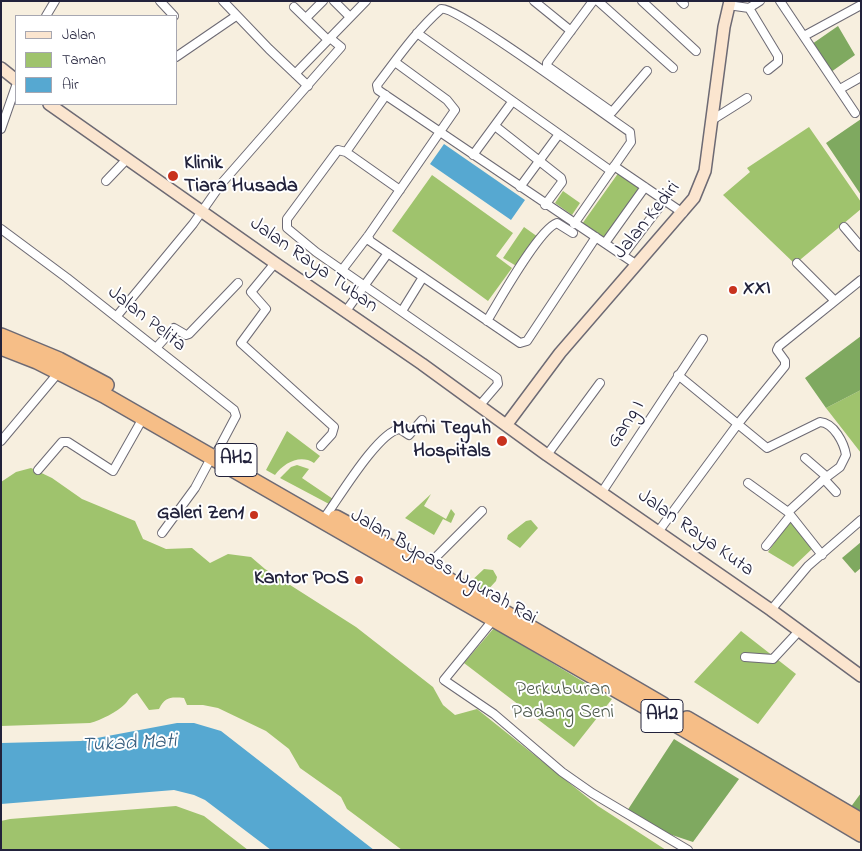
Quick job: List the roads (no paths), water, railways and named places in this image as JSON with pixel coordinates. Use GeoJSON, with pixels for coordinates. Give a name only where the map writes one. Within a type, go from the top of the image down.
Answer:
{"type":"FeatureCollection","features":[{"type":"Feature","properties":{"kind":"highway","name":"Jalan Bypass Ngurah Rai"},"geometry":{"type":"LineString","coordinates":[[1,336],[65,363],[214,454],[861,821]]}},
{"type":"Feature","properties":{"kind":"highway","name":"Jalan Bypass Ngurah Rai"},"geometry":{"type":"LineString","coordinates":[[1,347],[59,372],[426,567],[493,620],[670,720],[861,834]]}},
{"type":"Feature","properties":{"kind":"main road","name":"Jalan Kediri"},"geometry":{"type":"LineString","coordinates":[[507,424],[560,353],[683,213],[701,184],[728,3]]}},
{"type":"Feature","properties":{"kind":"main road"},"geometry":{"type":"LineString","coordinates":[[1,68],[15,79]]}},
{"type":"Feature","properties":{"kind":"main road","name":"Jalan Raya Tuban"},"geometry":{"type":"LineString","coordinates":[[49,105],[507,424]]}},
{"type":"Feature","properties":{"kind":"main road","name":"Jalan Raya Kuta"},"geometry":{"type":"LineString","coordinates":[[507,424],[547,455],[771,610],[861,676]]}},
{"type":"Feature","properties":{"kind":"street"},"geometry":{"type":"LineString","coordinates":[[47,15],[55,1]]}},
{"type":"Feature","properties":{"kind":"street"},"geometry":{"type":"LineString","coordinates":[[223,1],[308,86]]}},
{"type":"Feature","properties":{"kind":"street"},"geometry":{"type":"LineString","coordinates":[[306,18],[323,1]]}},
{"type":"Feature","properties":{"kind":"street"},"geometry":{"type":"LineString","coordinates":[[334,1],[350,17]]}},
{"type":"Feature","properties":{"kind":"street"},"geometry":{"type":"LineString","coordinates":[[295,74],[366,1]]}},
{"type":"Feature","properties":{"kind":"street"},"geometry":{"type":"LineString","coordinates":[[574,224],[631,142],[630,132],[553,75],[547,66],[547,63],[594,1]]}},
{"type":"Feature","properties":{"kind":"street"},"geometry":{"type":"LineString","coordinates":[[598,1],[673,68]]}},
{"type":"Feature","properties":{"kind":"street"},"geometry":{"type":"LineString","coordinates":[[642,1],[696,51]]}},
{"type":"Feature","properties":{"kind":"street"},"geometry":{"type":"LineString","coordinates":[[749,8],[760,1]]}},
{"type":"Feature","properties":{"kind":"street"},"geometry":{"type":"LineString","coordinates":[[780,1],[855,113]]}},
{"type":"Feature","properties":{"kind":"street"},"geometry":{"type":"LineString","coordinates":[[161,2],[173,15]]}},
{"type":"Feature","properties":{"kind":"street"},"geometry":{"type":"LineString","coordinates":[[537,2],[571,31]]}},
{"type":"Feature","properties":{"kind":"street"},"geometry":{"type":"LineString","coordinates":[[728,3],[749,8],[778,56],[778,62],[768,70]]}},
{"type":"Feature","properties":{"kind":"street"},"geometry":{"type":"LineString","coordinates":[[804,36],[861,5]]}},
{"type":"Feature","properties":{"kind":"street"},"geometry":{"type":"LineString","coordinates":[[116,317],[202,212],[221,184],[341,47],[329,39],[294,7]]}},
{"type":"Feature","properties":{"kind":"street"},"geometry":{"type":"LineString","coordinates":[[637,265],[378,90],[377,85],[430,18],[444,8],[489,33],[612,112],[647,71]]}},
{"type":"Feature","properties":{"kind":"street"},"geometry":{"type":"LineString","coordinates":[[178,56],[236,16]]}},
{"type":"Feature","properties":{"kind":"street"},"geometry":{"type":"LineString","coordinates":[[417,33],[558,134],[645,187],[683,213]]}},
{"type":"Feature","properties":{"kind":"street"},"geometry":{"type":"LineString","coordinates":[[342,270],[452,116],[454,107],[395,62]]}},
{"type":"Feature","properties":{"kind":"street"},"geometry":{"type":"LineString","coordinates":[[840,89],[861,76]]}},
{"type":"Feature","properties":{"kind":"street"},"geometry":{"type":"LineString","coordinates":[[1,129],[15,83]]}},
{"type":"Feature","properties":{"kind":"street"},"geometry":{"type":"LineString","coordinates":[[346,152],[386,95]]}},
{"type":"Feature","properties":{"kind":"street"},"geometry":{"type":"LineString","coordinates":[[712,120],[747,98]]}},
{"type":"Feature","properties":{"kind":"street"},"geometry":{"type":"LineString","coordinates":[[473,155],[512,102]]}},
{"type":"Feature","properties":{"kind":"street"},"geometry":{"type":"LineString","coordinates":[[495,126],[562,179],[545,204]]}},
{"type":"Feature","properties":{"kind":"street"},"geometry":{"type":"LineString","coordinates":[[520,187],[558,134]]}},
{"type":"Feature","properties":{"kind":"street"},"geometry":{"type":"LineString","coordinates":[[400,190],[346,152],[335,152],[286,224],[289,231],[342,270],[497,378],[498,384],[480,405]]}},
{"type":"Feature","properties":{"kind":"street"},"geometry":{"type":"LineString","coordinates":[[106,181],[127,159]]}},
{"type":"Feature","properties":{"kind":"street"},"geometry":{"type":"LineString","coordinates":[[605,243],[645,187]]}},
{"type":"Feature","properties":{"kind":"street"},"geometry":{"type":"LineString","coordinates":[[622,255],[664,201]]}},
{"type":"Feature","properties":{"kind":"street"},"geometry":{"type":"LineString","coordinates":[[487,321],[524,261],[549,228],[557,223],[573,233]]}},
{"type":"Feature","properties":{"kind":"street"},"geometry":{"type":"LineString","coordinates":[[844,227],[861,247]]}},
{"type":"Feature","properties":{"kind":"street","name":"Jalan Pelita"},"geometry":{"type":"LineString","coordinates":[[1,229],[156,348],[236,413],[214,454]]}},
{"type":"Feature","properties":{"kind":"street"},"geometry":{"type":"LineString","coordinates":[[368,236],[370,241],[520,343],[527,341],[596,237]]}},
{"type":"Feature","properties":{"kind":"street"},"geometry":{"type":"LineString","coordinates":[[346,311],[388,253]]}},
{"type":"Feature","properties":{"kind":"street"},"geometry":{"type":"LineString","coordinates":[[275,263],[251,292],[266,309],[241,344],[334,427],[332,434],[321,446]]}},
{"type":"Feature","properties":{"kind":"street"},"geometry":{"type":"LineString","coordinates":[[797,263],[834,300]]}},
{"type":"Feature","properties":{"kind":"street"},"geometry":{"type":"LineString","coordinates":[[402,311],[423,277]]}},
{"type":"Feature","properties":{"kind":"street"},"geometry":{"type":"LineString","coordinates":[[658,532],[737,426],[785,366],[785,360],[777,350],[778,346],[861,280]]}},
{"type":"Feature","properties":{"kind":"street"},"geometry":{"type":"LineString","coordinates":[[156,348],[174,328],[186,335],[189,334],[238,283]]}},
{"type":"Feature","properties":{"kind":"street","name":"Gang I"},"geometry":{"type":"LineString","coordinates":[[602,492],[703,339]]}},
{"type":"Feature","properties":{"kind":"street"},"geometry":{"type":"LineString","coordinates":[[1,441],[59,372]]}},
{"type":"Feature","properties":{"kind":"street"},"geometry":{"type":"LineString","coordinates":[[678,375],[737,426],[768,448],[820,422],[825,422],[840,438],[846,455],[842,464],[789,514],[766,546]]}},
{"type":"Feature","properties":{"kind":"street"},"geometry":{"type":"LineString","coordinates":[[547,455],[600,383]]}},
{"type":"Feature","properties":{"kind":"street"},"geometry":{"type":"LineString","coordinates":[[38,470],[62,442],[68,442],[113,471],[143,418]]}},
{"type":"Feature","properties":{"kind":"street"},"geometry":{"type":"LineString","coordinates":[[328,514],[359,465],[392,431],[400,429],[409,435],[422,420]]}},
{"type":"Feature","properties":{"kind":"street"},"geometry":{"type":"LineString","coordinates":[[162,533],[195,488],[214,454]]}},
{"type":"Feature","properties":{"kind":"street"},"geometry":{"type":"LineString","coordinates":[[805,458],[826,478],[836,492]]}},
{"type":"Feature","properties":{"kind":"street"},"geometry":{"type":"LineString","coordinates":[[748,483],[789,514],[822,555]]}},
{"type":"Feature","properties":{"kind":"street"},"geometry":{"type":"LineString","coordinates":[[426,567],[482,511]]}},
{"type":"Feature","properties":{"kind":"street"},"geometry":{"type":"LineString","coordinates":[[771,610],[808,566],[861,520]]}},
{"type":"Feature","properties":{"kind":"street"},"geometry":{"type":"LineString","coordinates":[[493,620],[444,680],[494,714],[562,772],[592,793],[688,850]]}},
{"type":"Feature","properties":{"kind":"street"},"geometry":{"type":"LineString","coordinates":[[745,656],[773,659],[799,631]]}},
{"type":"Feature","properties":{"kind":"water"},"geometry":{"type":"Polygon","coordinates":[[[444,144],[525,200],[511,220],[430,164],[444,144]]]}},
{"type":"Feature","properties":{"kind":"water","name":"Tukad Mati"},"geometry":{"type":"Polygon","coordinates":[[[177,723],[194,723],[221,731],[374,850],[271,850],[205,800],[174,790],[1,804],[1,743],[81,741],[177,723]]]}},
{"type":"Feature","properties":{"kind":"place","name":"Klinik Tiara Husada"},"geometry":{"type":"Point","coordinates":[173,176]}},
{"type":"Feature","properties":{"kind":"place","name":"XXI"},"geometry":{"type":"Point","coordinates":[733,290]}},
{"type":"Feature","properties":{"kind":"place","name":"Murni Teguh Hospitals"},"geometry":{"type":"Point","coordinates":[502,441]}},
{"type":"Feature","properties":{"kind":"place","name":"Galeri Zen1"},"geometry":{"type":"Point","coordinates":[254,515]}},
{"type":"Feature","properties":{"kind":"place","name":"Kantor POS"},"geometry":{"type":"Point","coordinates":[359,580]}},
{"type":"Feature","properties":{"kind":"park label","name":"Perkuburan Padang Seni"},"geometry":{"type":"Point","coordinates":[563,702]}}]}
